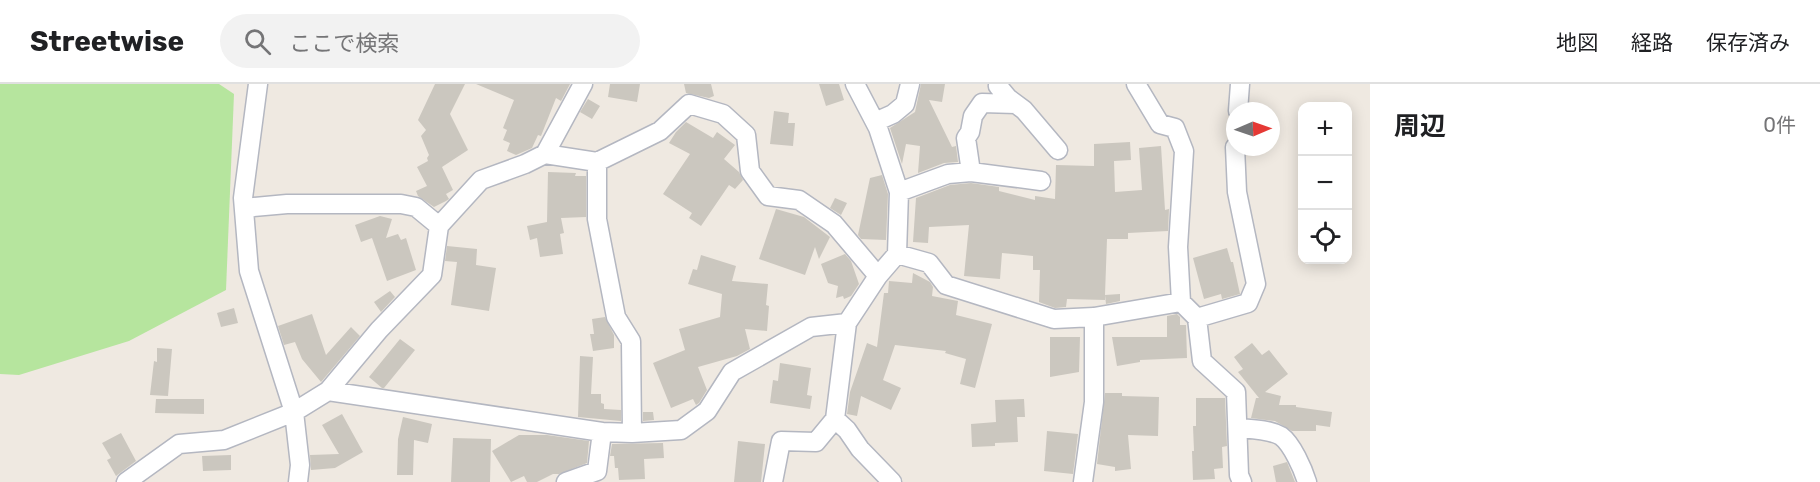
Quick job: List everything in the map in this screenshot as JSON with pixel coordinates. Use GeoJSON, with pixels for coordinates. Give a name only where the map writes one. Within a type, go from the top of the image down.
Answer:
{"type":"FeatureCollection","features":[{"type":"Feature","properties":{"kind":"street"},"geometry":{"type":"LineString","coordinates":[[258,84],[243,198],[249,271],[294,412],[300,465],[298,482]]}},
{"type":"Feature","properties":{"kind":"street"},"geometry":{"type":"LineString","coordinates":[[126,482],[179,444],[224,440],[294,412],[328,391],[379,330],[432,275],[439,226],[481,180],[545,154],[583,84]]}},
{"type":"Feature","properties":{"kind":"street"},"geometry":{"type":"LineString","coordinates":[[774,482],[781,441],[816,442],[835,419],[847,323],[878,276],[897,254],[899,192],[875,122],[855,84]]}},
{"type":"Feature","properties":{"kind":"street"},"geometry":{"type":"LineString","coordinates":[[875,122],[893,114],[905,104],[910,84]]}},
{"type":"Feature","properties":{"kind":"street"},"geometry":{"type":"LineString","coordinates":[[999,84],[998,87],[1024,110],[1058,150]]}},
{"type":"Feature","properties":{"kind":"street"},"geometry":{"type":"LineString","coordinates":[[1136,84],[1160,124],[1175,128],[1184,151],[1178,248],[1180,302],[1197,318],[1202,362],[1236,392],[1239,475],[1242,482]]}},
{"type":"Feature","properties":{"kind":"street"},"geometry":{"type":"LineString","coordinates":[[1239,102],[1240,84]]}},
{"type":"Feature","properties":{"kind":"street"},"geometry":{"type":"LineString","coordinates":[[971,172],[966,138],[970,132],[973,116],[982,103],[1016,104]]}},
{"type":"Feature","properties":{"kind":"street"},"geometry":{"type":"LineString","coordinates":[[545,154],[597,162],[660,131],[689,104],[723,114],[746,135],[750,171],[768,196],[799,200],[834,224],[878,276]]}},
{"type":"Feature","properties":{"kind":"street"},"geometry":{"type":"LineString","coordinates":[[1197,318],[1248,303],[1256,284],[1237,192],[1235,156]]}},
{"type":"Feature","properties":{"kind":"street"},"geometry":{"type":"LineString","coordinates":[[597,162],[597,219],[616,316],[631,341],[632,433]]}},
{"type":"Feature","properties":{"kind":"street"},"geometry":{"type":"LineString","coordinates":[[899,192],[948,174],[971,172],[1041,181]]}},
{"type":"Feature","properties":{"kind":"street"},"geometry":{"type":"LineString","coordinates":[[243,208],[287,204],[401,204],[416,207],[439,226]]}},
{"type":"Feature","properties":{"kind":"street"},"geometry":{"type":"LineString","coordinates":[[897,254],[928,262],[946,285],[1054,319],[1094,317],[1180,302]]}},
{"type":"Feature","properties":{"kind":"street"},"geometry":{"type":"LineString","coordinates":[[1083,482],[1094,402],[1094,317]]}},
{"type":"Feature","properties":{"kind":"street"},"geometry":{"type":"LineString","coordinates":[[328,391],[602,432],[681,430],[707,411],[732,372],[811,327],[847,323]]}},
{"type":"Feature","properties":{"kind":"street"},"geometry":{"type":"LineString","coordinates":[[835,419],[848,430],[860,449],[892,482]]}},
{"type":"Feature","properties":{"kind":"street"},"geometry":{"type":"LineString","coordinates":[[1238,428],[1265,430],[1282,437],[1299,460],[1307,482]]}},
{"type":"Feature","properties":{"kind":"street"},"geometry":{"type":"LineString","coordinates":[[566,482],[597,471],[602,432]]}},
{"type":"Feature","properties":{"kind":"green space"},"geometry":{"type":"Polygon","coordinates":[[[0,84],[219,84],[234,94],[226,290],[129,341],[19,375],[0,374],[0,84]]]}},
{"type":"Feature","properties":{"kind":"building"},"geometry":{"type":"Polygon","coordinates":[[[435,84],[465,84],[450,114],[468,150],[442,167],[453,190],[446,194],[449,199],[434,207],[418,196],[416,191],[427,186],[417,167],[428,161],[429,155],[421,136],[426,130],[418,120],[435,84]]]}},
{"type":"Feature","properties":{"kind":"building"},"geometry":{"type":"Polygon","coordinates":[[[476,84],[570,84],[561,101],[556,98],[541,136],[538,135],[532,148],[516,155],[507,151],[510,143],[503,140],[507,130],[503,128],[514,100],[476,84]]]}},
{"type":"Feature","properties":{"kind":"building"},"geometry":{"type":"Polygon","coordinates":[[[610,84],[640,84],[637,102],[608,97],[610,84]]]}},
{"type":"Feature","properties":{"kind":"building"},"geometry":{"type":"Polygon","coordinates":[[[684,84],[711,84],[714,96],[709,98],[686,93],[684,84]]]}},
{"type":"Feature","properties":{"kind":"building"},"geometry":{"type":"Polygon","coordinates":[[[819,84],[839,84],[844,100],[826,106],[819,84]]]}},
{"type":"Feature","properties":{"kind":"building"},"geometry":{"type":"Polygon","coordinates":[[[921,84],[945,84],[942,102],[929,100],[952,147],[956,146],[958,162],[944,163],[918,173],[920,146],[906,144],[902,164],[890,128],[915,112],[921,84]]]}},
{"type":"Feature","properties":{"kind":"building"},"geometry":{"type":"Polygon","coordinates":[[[588,99],[600,106],[592,119],[580,112],[588,99]]]}},
{"type":"Feature","properties":{"kind":"building"},"geometry":{"type":"Polygon","coordinates":[[[774,111],[789,113],[788,123],[795,123],[793,146],[770,144],[774,111]]]}},
{"type":"Feature","properties":{"kind":"building"},"geometry":{"type":"Polygon","coordinates":[[[686,122],[713,138],[717,132],[735,145],[724,159],[739,172],[743,180],[735,189],[729,185],[701,226],[689,218],[692,213],[663,194],[690,154],[669,143],[686,122]]]}},
{"type":"Feature","properties":{"kind":"building"},"geometry":{"type":"Polygon","coordinates":[[[1130,142],[1131,160],[1114,161],[1115,192],[1142,190],[1139,148],[1161,146],[1165,210],[1169,209],[1168,231],[1128,233],[1128,239],[1107,239],[1105,300],[1067,299],[1066,307],[1055,308],[1039,302],[1040,270],[1033,270],[1033,256],[1002,253],[1000,279],[964,276],[969,225],[929,227],[928,243],[913,242],[916,198],[950,185],[971,183],[999,187],[999,191],[1035,200],[1035,196],[1055,199],[1056,165],[1094,166],[1094,144],[1130,142]]]}},
{"type":"Feature","properties":{"kind":"building"},"geometry":{"type":"Polygon","coordinates":[[[548,172],[576,173],[575,176],[586,176],[586,217],[561,218],[564,233],[560,234],[563,254],[540,257],[537,238],[530,240],[527,226],[547,222],[548,172]]]}},
{"type":"Feature","properties":{"kind":"building"},"geometry":{"type":"Polygon","coordinates":[[[882,175],[888,194],[886,240],[861,239],[858,235],[870,178],[882,175]]]}},
{"type":"Feature","properties":{"kind":"building"},"geometry":{"type":"Polygon","coordinates":[[[835,198],[847,203],[841,215],[830,208],[835,198]]]}},
{"type":"Feature","properties":{"kind":"building"},"geometry":{"type":"Polygon","coordinates":[[[776,209],[804,217],[830,237],[819,259],[815,247],[805,275],[759,259],[776,209]]]}},
{"type":"Feature","properties":{"kind":"building"},"geometry":{"type":"Polygon","coordinates":[[[380,216],[392,219],[386,238],[398,234],[401,240],[406,238],[416,270],[387,281],[372,238],[361,242],[355,225],[380,216]]]}},
{"type":"Feature","properties":{"kind":"building"},"geometry":{"type":"Polygon","coordinates":[[[447,246],[477,249],[476,265],[496,268],[489,311],[451,305],[457,262],[445,261],[447,246]]]}},
{"type":"Feature","properties":{"kind":"building"},"geometry":{"type":"Polygon","coordinates":[[[1227,248],[1231,262],[1233,262],[1240,294],[1222,299],[1221,294],[1204,299],[1193,258],[1227,248]]]}},
{"type":"Feature","properties":{"kind":"building"},"geometry":{"type":"Polygon","coordinates":[[[845,254],[851,261],[859,284],[851,296],[844,299],[843,296],[836,298],[838,286],[828,283],[821,264],[845,254]]]}},
{"type":"Feature","properties":{"kind":"building"},"geometry":{"type":"Polygon","coordinates":[[[701,255],[736,266],[732,281],[768,284],[767,331],[745,329],[750,349],[737,356],[698,367],[707,390],[699,403],[696,405],[693,399],[671,408],[653,363],[685,350],[679,329],[720,317],[722,294],[688,284],[693,269],[697,270],[701,255]]]}},
{"type":"Feature","properties":{"kind":"building"},"geometry":{"type":"Polygon","coordinates":[[[913,273],[930,282],[933,287],[932,296],[958,301],[956,315],[992,324],[975,388],[960,384],[966,359],[945,353],[946,351],[895,345],[883,380],[901,388],[891,410],[861,396],[857,416],[847,414],[850,392],[867,343],[877,347],[884,293],[888,293],[889,281],[912,283],[913,273]]]}},
{"type":"Feature","properties":{"kind":"building"},"geometry":{"type":"Polygon","coordinates":[[[390,291],[395,297],[381,312],[374,302],[390,291]]]}},
{"type":"Feature","properties":{"kind":"building"},"geometry":{"type":"Polygon","coordinates":[[[1120,294],[1120,301],[1106,304],[1105,295],[1120,294]]]}},
{"type":"Feature","properties":{"kind":"building"},"geometry":{"type":"Polygon","coordinates":[[[234,308],[238,323],[221,327],[217,313],[234,308]]]}},
{"type":"Feature","properties":{"kind":"building"},"geometry":{"type":"Polygon","coordinates":[[[312,314],[326,355],[351,327],[360,336],[321,382],[302,359],[295,342],[284,345],[278,326],[312,314]]]}},
{"type":"Feature","properties":{"kind":"building"},"geometry":{"type":"Polygon","coordinates":[[[1177,314],[1180,317],[1180,325],[1186,325],[1187,358],[1140,360],[1140,362],[1117,366],[1112,337],[1167,337],[1167,316],[1177,314]]]}},
{"type":"Feature","properties":{"kind":"building"},"geometry":{"type":"Polygon","coordinates":[[[605,317],[614,335],[614,348],[593,351],[590,334],[594,334],[592,319],[605,317]]]}},
{"type":"Feature","properties":{"kind":"building"},"geometry":{"type":"Polygon","coordinates":[[[1050,337],[1080,337],[1079,372],[1050,377],[1050,337]]]}},
{"type":"Feature","properties":{"kind":"building"},"geometry":{"type":"Polygon","coordinates":[[[400,339],[415,350],[382,388],[369,377],[400,339]]]}},
{"type":"Feature","properties":{"kind":"building"},"geometry":{"type":"Polygon","coordinates":[[[1252,343],[1262,355],[1269,350],[1288,374],[1265,392],[1281,396],[1279,405],[1296,405],[1296,407],[1332,412],[1330,427],[1316,425],[1316,431],[1292,431],[1275,421],[1251,418],[1256,398],[1259,398],[1238,372],[1243,369],[1234,357],[1252,343]]]}},
{"type":"Feature","properties":{"kind":"building"},"geometry":{"type":"Polygon","coordinates":[[[157,348],[172,349],[168,396],[150,395],[154,361],[157,362],[157,348]]]}},
{"type":"Feature","properties":{"kind":"building"},"geometry":{"type":"Polygon","coordinates":[[[580,356],[593,357],[591,394],[601,394],[604,409],[621,410],[621,421],[578,417],[580,356]]]}},
{"type":"Feature","properties":{"kind":"building"},"geometry":{"type":"Polygon","coordinates":[[[780,363],[811,368],[807,395],[812,396],[810,409],[770,403],[773,380],[778,381],[780,363]]]}},
{"type":"Feature","properties":{"kind":"building"},"geometry":{"type":"Polygon","coordinates":[[[1105,393],[1159,397],[1158,436],[1128,435],[1131,469],[1115,471],[1115,467],[1097,464],[1105,393]]]}},
{"type":"Feature","properties":{"kind":"building"},"geometry":{"type":"Polygon","coordinates":[[[1196,398],[1225,398],[1227,446],[1222,447],[1223,468],[1214,469],[1215,479],[1193,480],[1192,451],[1194,451],[1193,426],[1196,426],[1196,398]]]}},
{"type":"Feature","properties":{"kind":"building"},"geometry":{"type":"Polygon","coordinates":[[[156,399],[204,399],[204,414],[155,413],[156,399]]]}},
{"type":"Feature","properties":{"kind":"building"},"geometry":{"type":"Polygon","coordinates":[[[1024,399],[1025,417],[1017,417],[1018,442],[972,447],[971,424],[996,422],[995,400],[1024,399]]]}},
{"type":"Feature","properties":{"kind":"building"},"geometry":{"type":"Polygon","coordinates":[[[643,412],[653,412],[654,420],[643,421],[643,412]]]}},
{"type":"Feature","properties":{"kind":"building"},"geometry":{"type":"Polygon","coordinates":[[[342,414],[363,452],[335,468],[311,470],[310,455],[339,454],[322,425],[342,414]]]}},
{"type":"Feature","properties":{"kind":"building"},"geometry":{"type":"Polygon","coordinates":[[[403,417],[432,424],[428,443],[414,440],[413,475],[397,475],[398,439],[403,417]]]}},
{"type":"Feature","properties":{"kind":"building"},"geometry":{"type":"Polygon","coordinates":[[[1047,431],[1078,434],[1073,474],[1044,471],[1047,431]]]}},
{"type":"Feature","properties":{"kind":"building"},"geometry":{"type":"Polygon","coordinates":[[[121,433],[136,461],[116,476],[107,460],[111,458],[102,443],[121,433]]]}},
{"type":"Feature","properties":{"kind":"building"},"geometry":{"type":"Polygon","coordinates":[[[519,435],[547,435],[589,441],[587,463],[537,482],[527,482],[524,476],[511,482],[492,451],[519,435]]]}},
{"type":"Feature","properties":{"kind":"building"},"geometry":{"type":"Polygon","coordinates":[[[453,438],[491,439],[490,482],[451,482],[453,438]]]}},
{"type":"Feature","properties":{"kind":"building"},"geometry":{"type":"Polygon","coordinates":[[[738,441],[765,444],[761,482],[734,482],[738,441]]]}},
{"type":"Feature","properties":{"kind":"building"},"geometry":{"type":"Polygon","coordinates":[[[663,443],[664,458],[644,459],[645,479],[619,480],[614,456],[610,456],[612,444],[663,443]]]}},
{"type":"Feature","properties":{"kind":"building"},"geometry":{"type":"Polygon","coordinates":[[[231,455],[231,470],[203,471],[202,456],[231,455]]]}},
{"type":"Feature","properties":{"kind":"building"},"geometry":{"type":"Polygon","coordinates":[[[1287,462],[1295,482],[1276,482],[1273,466],[1287,462]]]}}]}
